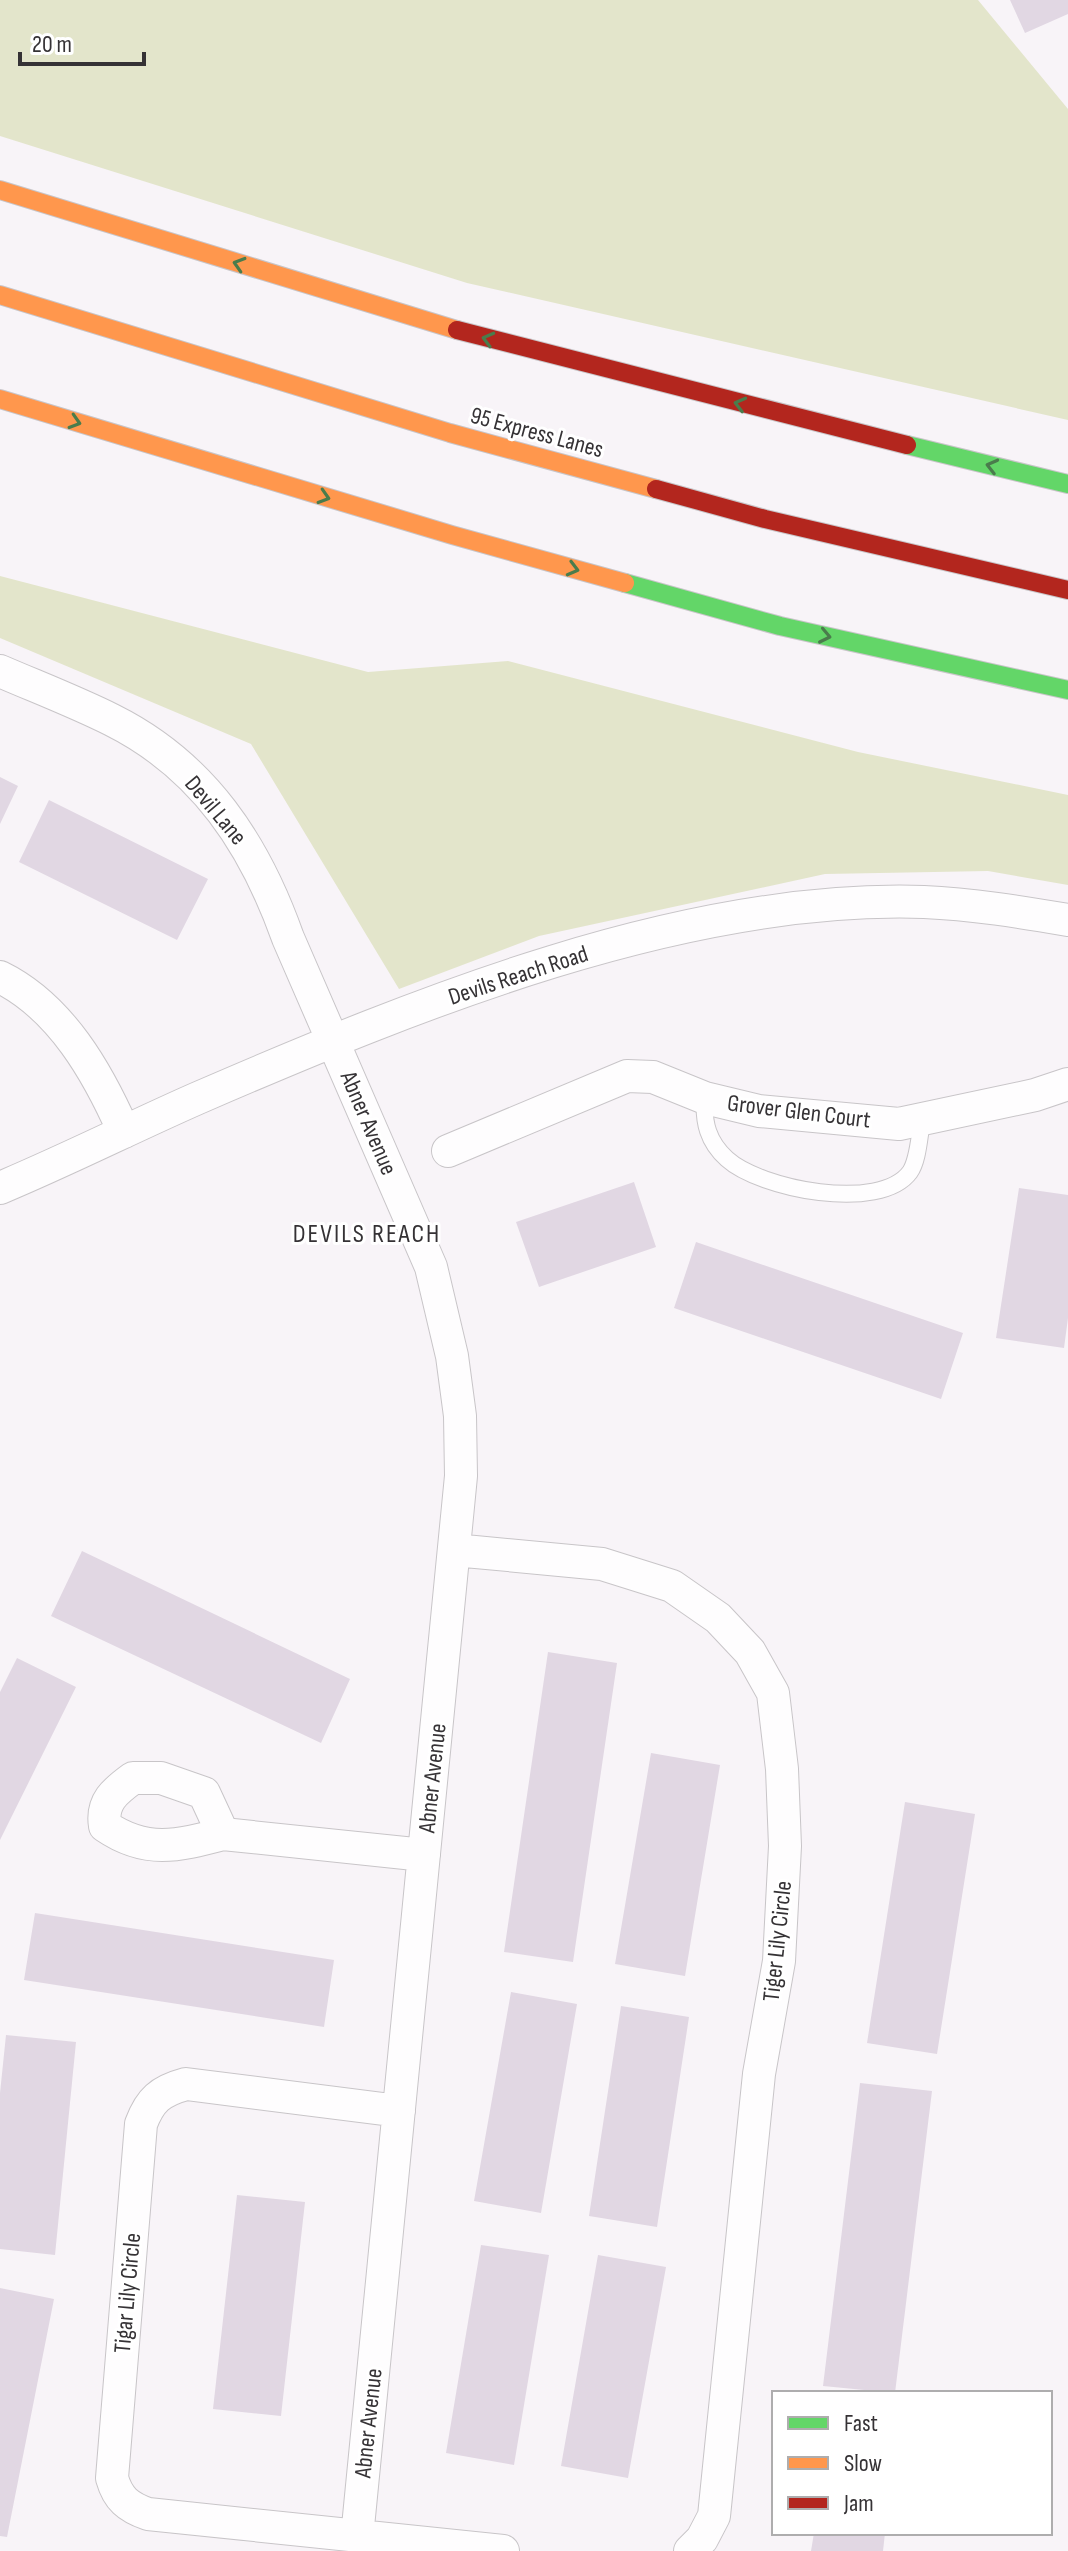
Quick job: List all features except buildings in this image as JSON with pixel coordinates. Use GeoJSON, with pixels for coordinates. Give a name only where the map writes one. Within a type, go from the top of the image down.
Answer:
{"type":"FeatureCollection","features":[{"type":"Feature","properties":{"kind":"highway"},"geometry":{"type":"LineString","coordinates":[[0,190],[432,324],[685,391],[1068,484]]}},
{"type":"Feature","properties":{"kind":"highway","name":"95 Express Lanes"},"geometry":{"type":"LineString","coordinates":[[0,295],[450,433],[765,519],[1068,590]]}},
{"type":"Feature","properties":{"kind":"highway"},"geometry":{"type":"LineString","coordinates":[[0,399],[452,535],[765,622],[1068,690]]}},
{"type":"Feature","properties":{"kind":"street","name":"Devil Lane"},"geometry":{"type":"LineString","coordinates":[[0,671],[114,721],[155,746],[200,785],[238,831],[268,882],[333,1040]]}},
{"type":"Feature","properties":{"kind":"street","name":"Devils Reach Road"},"geometry":{"type":"LineString","coordinates":[[0,1188],[333,1040],[425,1006],[614,944],[716,920],[819,906],[924,902],[1068,920]]}},
{"type":"Feature","properties":{"kind":"street"},"geometry":{"type":"LineString","coordinates":[[0,977],[33,1000],[72,1038],[103,1083],[124,1132]]}},
{"type":"Feature","properties":{"kind":"street","name":"Abner Avenue"},"geometry":{"type":"LineString","coordinates":[[333,1040],[431,1267],[450,1342],[461,1446],[454,1550],[357,2537]]}},
{"type":"Feature","properties":{"kind":"street","name":"Grover Glen Court"},"geometry":{"type":"LineString","coordinates":[[448,1151],[627,1076],[653,1077],[705,1098],[759,1111],[899,1124],[1035,1095],[1068,1084]]}},
{"type":"Feature","properties":{"kind":"street","name":"Tiger Lily Circle"},"geometry":{"type":"LineString","coordinates":[[454,1550],[602,1564],[672,1586],[718,1618],[750,1652],[773,1693],[782,1769],[785,1846],[779,1961],[759,2074],[714,2516],[702,2539],[690,2551]]}},
{"type":"Feature","properties":{"kind":"street"},"geometry":{"type":"LineString","coordinates":[[223,1834],[424,1855]]}},
{"type":"Feature","properties":{"kind":"street","name":"Tigar Lily Circle"},"geometry":{"type":"LineString","coordinates":[[357,2537],[148,2514],[130,2508],[117,2493],[112,2478],[141,2124],[149,2104],[165,2090],[186,2084],[399,2111]]}},
{"type":"Feature","properties":{"kind":"street"},"geometry":{"type":"LineString","coordinates":[[357,2537],[503,2551]]}},
{"type":"Feature","properties":{"kind":"lane"},"geometry":{"type":"LineString","coordinates":[[705,1098],[704,1118],[712,1142],[728,1161],[759,1176],[816,1192],[870,1194],[895,1186],[912,1170],[923,1118]]}},
{"type":"Feature","properties":{"kind":"green space"},"geometry":{"type":"Polygon","coordinates":[[[0,0],[978,0],[1068,109],[1068,420],[467,283],[0,136],[0,0]]]}},
{"type":"Feature","properties":{"kind":"green space"},"geometry":{"type":"Polygon","coordinates":[[[0,576],[368,672],[508,661],[858,752],[1068,795],[1068,885],[988,871],[825,874],[539,936],[399,989],[251,744],[0,638],[0,576]]]}},
{"type":"Feature","properties":{"kind":"traffic: fast"},"geometry":{"type":"LineString","coordinates":[[907,445],[1068,484]]}},
{"type":"Feature","properties":{"kind":"traffic: fast"},"geometry":{"type":"LineString","coordinates":[[625,583],[780,626],[1068,690]]}},
{"type":"Feature","properties":{"kind":"traffic: slow"},"geometry":{"type":"LineString","coordinates":[[0,190],[457,330]]}},
{"type":"Feature","properties":{"kind":"traffic: slow"},"geometry":{"type":"LineString","coordinates":[[0,295],[450,433],[656,489]]}},
{"type":"Feature","properties":{"kind":"traffic: slow"},"geometry":{"type":"LineString","coordinates":[[0,399],[452,535],[625,583]]}},
{"type":"Feature","properties":{"kind":"traffic: jam"},"geometry":{"type":"LineString","coordinates":[[457,330],[907,445]]}},
{"type":"Feature","properties":{"kind":"traffic: jam"},"geometry":{"type":"LineString","coordinates":[[656,489],[765,519],[1068,590]]}},
{"type":"Feature","properties":{"kind":"district","name":"DEVILS REACH"},"geometry":{"type":"Point","coordinates":[367,1233]}}]}
